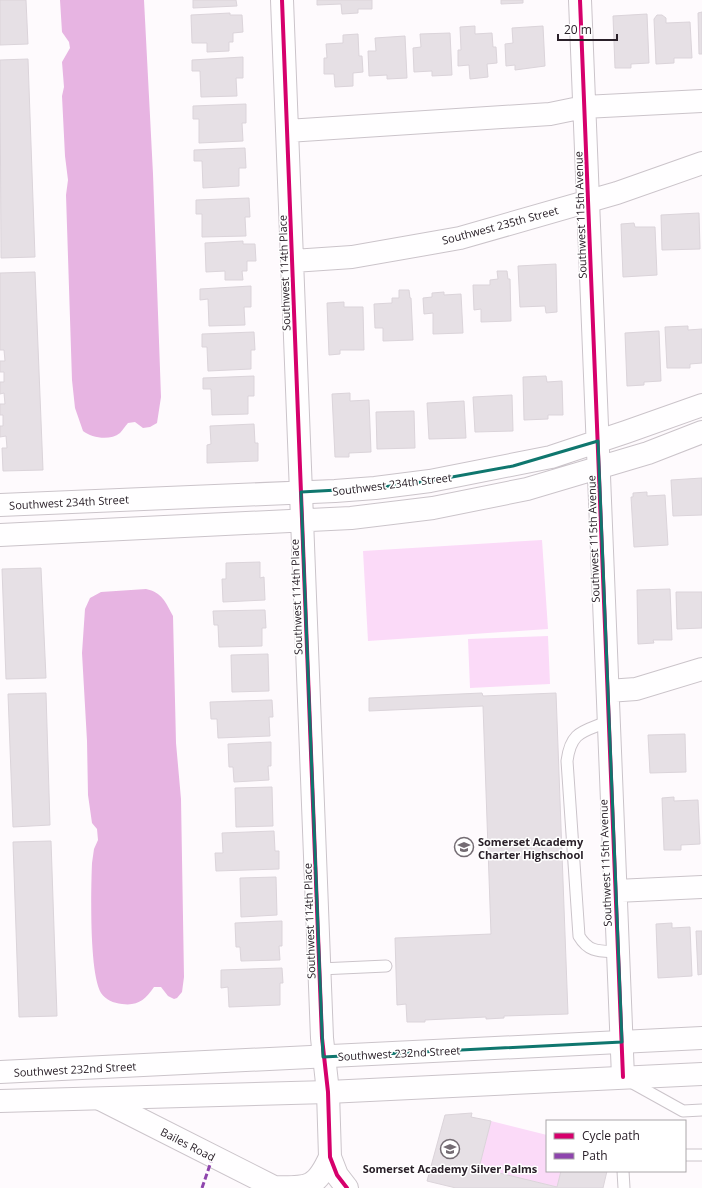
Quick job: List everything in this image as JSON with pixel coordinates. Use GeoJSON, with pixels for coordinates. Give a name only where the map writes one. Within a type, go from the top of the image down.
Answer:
{"type":"FeatureCollection","features":[{"type":"Feature","properties":{"kind":"street","name":"Southwest 114th Place"},"geometry":{"type":"LineString","coordinates":[[282,0],[323,1057],[328,1092],[330,1157],[337,1175],[347,1188]]}},
{"type":"Feature","properties":{"kind":"street","name":"Southwest 115th Avenue"},"geometry":{"type":"LineString","coordinates":[[580,0],[624,1077]]}},
{"type":"Feature","properties":{"kind":"street"},"geometry":{"type":"LineString","coordinates":[[287,131],[550,114],[584,107],[702,101]]}},
{"type":"Feature","properties":{"kind":"street","name":"Southwest 235th Street"},"geometry":{"type":"LineString","coordinates":[[293,261],[352,257],[460,238],[588,201],[702,163]]}},
{"type":"Feature","properties":{"kind":"street","name":"Southwest 234th Street"},"geometry":{"type":"LineString","coordinates":[[0,505],[376,488],[464,475],[551,457],[702,405]]}},
{"type":"Feature","properties":{"kind":"street"},"geometry":{"type":"LineString","coordinates":[[0,535],[351,518],[433,508],[527,489],[648,453],[702,432]]}},
{"type":"Feature","properties":{"kind":"street"},"geometry":{"type":"LineString","coordinates":[[608,691],[636,688],[702,670]]}},
{"type":"Feature","properties":{"kind":"street"},"geometry":{"type":"LineString","coordinates":[[616,891],[702,887]]}},
{"type":"Feature","properties":{"kind":"street","name":"Southwest 232nd Street"},"geometry":{"type":"LineString","coordinates":[[0,1072],[702,1038]]}},
{"type":"Feature","properties":{"kind":"street"},"geometry":{"type":"LineString","coordinates":[[0,1101],[328,1092],[702,1074]]}},
{"type":"Feature","properties":{"kind":"street","name":"Bailes Road"},"geometry":{"type":"LineString","coordinates":[[100,1099],[275,1187]]}},
{"type":"Feature","properties":{"kind":"street"},"geometry":{"type":"LineString","coordinates":[[275,1187],[304,1188],[312,1186],[323,1176],[330,1157]]}},
{"type":"Feature","properties":{"kind":"lane"},"geometry":{"type":"LineString","coordinates":[[609,721],[577,735],[569,745],[567,761],[579,936],[584,945],[594,950],[618,952]]}},
{"type":"Feature","properties":{"kind":"lane"},"geometry":{"type":"LineString","coordinates":[[320,969],[386,966]]}},
{"type":"Feature","properties":{"kind":"lane"},"geometry":{"type":"LineString","coordinates":[[624,1077],[683,1111],[702,1110]]}},
{"type":"Feature","properties":{"kind":"lane"},"geometry":{"type":"LineString","coordinates":[[686,1155],[702,1155]]}},
{"type":"Feature","properties":{"kind":"lane"},"geometry":{"type":"LineString","coordinates":[[623,1172],[624,1188]]}},
{"type":"Feature","properties":{"kind":"highlighted area"},"geometry":{"type":"Polygon","coordinates":[[[598,441],[622,1042],[323,1057],[301,492],[375,488],[430,481],[513,466],[598,441]]]}},
{"type":"Feature","properties":{"kind":"shaded area"},"geometry":{"type":"Polygon","coordinates":[[[60,0],[144,0],[153,174],[161,397],[157,423],[150,427],[143,428],[135,422],[128,423],[120,433],[106,438],[96,437],[83,431],[75,408],[72,380],[66,195],[68,180],[65,156],[62,96],[64,87],[62,62],[70,48],[69,42],[62,32],[60,0]]]}},
{"type":"Feature","properties":{"kind":"shaded area"},"geometry":{"type":"Polygon","coordinates":[[[542,540],[548,629],[368,641],[363,551],[542,540]]]}},
{"type":"Feature","properties":{"kind":"shaded area"},"geometry":{"type":"Polygon","coordinates":[[[146,589],[160,595],[173,616],[176,743],[181,799],[184,977],[182,992],[177,998],[174,999],[168,996],[161,987],[154,987],[144,999],[137,1003],[119,1004],[107,999],[101,993],[94,968],[91,910],[92,863],[94,849],[98,840],[97,829],[92,823],[88,795],[87,741],[82,653],[85,609],[90,598],[101,592],[146,589]]]}},
{"type":"Feature","properties":{"kind":"shaded area"},"geometry":{"type":"Polygon","coordinates":[[[548,636],[550,684],[470,688],[468,639],[548,636]]]}},
{"type":"Feature","properties":{"kind":"shaded area"},"geometry":{"type":"Polygon","coordinates":[[[491,1121],[546,1135],[546,1172],[561,1172],[557,1187],[479,1168],[491,1121]]]}},
{"type":"Feature","properties":{"kind":"building"},"geometry":{"type":"Polygon","coordinates":[[[0,0],[26,0],[28,44],[0,45],[0,0]]]}},
{"type":"Feature","properties":{"kind":"building"},"geometry":{"type":"Polygon","coordinates":[[[193,0],[236,0],[237,6],[193,8],[193,0]]]}},
{"type":"Feature","properties":{"kind":"building"},"geometry":{"type":"Polygon","coordinates":[[[317,0],[372,0],[372,9],[358,9],[358,13],[342,14],[341,4],[317,5],[317,0]]]}},
{"type":"Feature","properties":{"kind":"building"},"geometry":{"type":"Polygon","coordinates":[[[501,0],[523,0],[523,3],[501,4],[501,0]]]}},
{"type":"Feature","properties":{"kind":"building"},"geometry":{"type":"Polygon","coordinates":[[[702,12],[702,54],[699,54],[698,13],[702,12]]]}},
{"type":"Feature","properties":{"kind":"building"},"geometry":{"type":"Polygon","coordinates":[[[230,13],[230,15],[242,15],[243,32],[233,33],[233,42],[229,42],[229,51],[207,52],[207,43],[192,43],[191,15],[230,13]]]}},
{"type":"Feature","properties":{"kind":"building"},"geometry":{"type":"Polygon","coordinates":[[[647,14],[649,63],[631,64],[631,68],[615,68],[613,16],[647,14]]]}},
{"type":"Feature","properties":{"kind":"building"},"geometry":{"type":"Polygon","coordinates":[[[657,15],[662,15],[666,18],[666,23],[690,22],[692,58],[674,58],[674,63],[656,64],[654,19],[657,15]]]}},
{"type":"Feature","properties":{"kind":"building"},"geometry":{"type":"Polygon","coordinates":[[[475,26],[475,34],[492,33],[493,47],[496,47],[497,63],[487,64],[488,77],[470,79],[469,65],[458,66],[458,50],[461,50],[460,27],[475,26]]]}},
{"type":"Feature","properties":{"kind":"building"},"geometry":{"type":"Polygon","coordinates":[[[543,26],[545,66],[515,70],[515,65],[506,66],[505,44],[513,43],[512,28],[543,26]]]}},
{"type":"Feature","properties":{"kind":"building"},"geometry":{"type":"Polygon","coordinates":[[[450,33],[452,75],[432,76],[432,71],[414,72],[413,48],[421,47],[420,34],[450,33]]]}},
{"type":"Feature","properties":{"kind":"building"},"geometry":{"type":"Polygon","coordinates":[[[358,34],[359,56],[362,56],[363,72],[353,73],[353,86],[335,87],[334,74],[324,74],[324,58],[327,58],[326,44],[343,43],[343,35],[358,34]]]}},
{"type":"Feature","properties":{"kind":"building"},"geometry":{"type":"Polygon","coordinates":[[[405,36],[407,78],[387,79],[387,75],[369,76],[368,51],[376,51],[375,38],[405,36]]]}},
{"type":"Feature","properties":{"kind":"building"},"geometry":{"type":"Polygon","coordinates":[[[243,57],[243,78],[236,78],[237,96],[201,97],[200,71],[192,71],[192,60],[243,57]]]}},
{"type":"Feature","properties":{"kind":"building"},"geometry":{"type":"Polygon","coordinates":[[[28,59],[35,257],[1,258],[0,60],[28,59]]]}},
{"type":"Feature","properties":{"kind":"building"},"geometry":{"type":"Polygon","coordinates":[[[246,104],[246,123],[242,123],[243,141],[199,143],[199,119],[193,119],[193,106],[246,104]]]}},
{"type":"Feature","properties":{"kind":"building"},"geometry":{"type":"Polygon","coordinates":[[[245,148],[246,168],[239,168],[239,186],[203,188],[202,161],[194,161],[194,150],[245,148]]]}},
{"type":"Feature","properties":{"kind":"building"},"geometry":{"type":"Polygon","coordinates":[[[249,198],[250,217],[245,217],[246,236],[202,237],[202,214],[196,214],[196,200],[249,198]]]}},
{"type":"Feature","properties":{"kind":"building"},"geometry":{"type":"Polygon","coordinates":[[[699,213],[700,249],[662,250],[661,215],[699,213]]]}},
{"type":"Feature","properties":{"kind":"building"},"geometry":{"type":"Polygon","coordinates":[[[634,223],[635,227],[655,227],[657,275],[623,277],[621,224],[634,223]]]}},
{"type":"Feature","properties":{"kind":"building"},"geometry":{"type":"Polygon","coordinates":[[[243,241],[243,244],[255,244],[256,261],[247,261],[247,271],[242,271],[243,280],[225,280],[225,271],[206,272],[205,243],[243,241]]]}},
{"type":"Feature","properties":{"kind":"building"},"geometry":{"type":"Polygon","coordinates":[[[556,264],[557,312],[546,313],[545,306],[520,307],[518,266],[556,264]]]}},
{"type":"Feature","properties":{"kind":"building"},"geometry":{"type":"Polygon","coordinates":[[[497,271],[507,271],[508,279],[510,279],[511,321],[481,322],[481,309],[474,310],[473,285],[490,285],[490,280],[498,279],[497,271]]]}},
{"type":"Feature","properties":{"kind":"building"},"geometry":{"type":"Polygon","coordinates":[[[35,272],[43,470],[3,471],[2,448],[7,448],[6,436],[0,437],[0,426],[3,426],[3,415],[0,415],[0,404],[5,404],[4,393],[0,394],[0,382],[4,382],[4,372],[0,372],[0,361],[5,361],[4,350],[0,350],[0,273],[35,272]]]}},
{"type":"Feature","properties":{"kind":"building"},"geometry":{"type":"Polygon","coordinates":[[[251,286],[251,307],[244,307],[245,325],[209,326],[208,299],[200,300],[200,289],[251,286]]]}},
{"type":"Feature","properties":{"kind":"building"},"geometry":{"type":"Polygon","coordinates":[[[399,290],[409,290],[411,298],[413,340],[383,341],[383,328],[375,328],[374,304],[392,303],[392,298],[399,298],[399,290]]]}},
{"type":"Feature","properties":{"kind":"building"},"geometry":{"type":"Polygon","coordinates":[[[444,292],[444,295],[461,294],[463,333],[433,334],[433,313],[424,314],[423,298],[432,297],[432,293],[444,292]]]}},
{"type":"Feature","properties":{"kind":"building"},"geometry":{"type":"Polygon","coordinates":[[[344,302],[344,307],[363,307],[364,350],[340,350],[340,354],[329,355],[327,303],[344,302]]]}},
{"type":"Feature","properties":{"kind":"building"},"geometry":{"type":"Polygon","coordinates":[[[688,326],[688,330],[702,329],[702,363],[690,364],[690,368],[667,368],[665,327],[688,326]]]}},
{"type":"Feature","properties":{"kind":"building"},"geometry":{"type":"Polygon","coordinates":[[[659,331],[661,381],[644,382],[644,385],[627,386],[625,333],[659,331]]]}},
{"type":"Feature","properties":{"kind":"building"},"geometry":{"type":"Polygon","coordinates":[[[254,332],[255,350],[251,350],[251,369],[208,371],[207,347],[202,347],[202,334],[254,332]]]}},
{"type":"Feature","properties":{"kind":"building"},"geometry":{"type":"Polygon","coordinates":[[[254,376],[254,396],[248,396],[248,414],[212,415],[211,389],[203,389],[203,378],[254,376]]]}},
{"type":"Feature","properties":{"kind":"building"},"geometry":{"type":"Polygon","coordinates":[[[546,376],[547,382],[562,381],[563,415],[548,415],[548,419],[524,420],[523,377],[546,376]]]}},
{"type":"Feature","properties":{"kind":"building"},"geometry":{"type":"Polygon","coordinates":[[[350,393],[350,401],[369,400],[371,452],[349,453],[349,457],[335,457],[332,394],[350,393]]]}},
{"type":"Feature","properties":{"kind":"building"},"geometry":{"type":"Polygon","coordinates":[[[512,395],[513,431],[475,432],[473,397],[512,395]]]}},
{"type":"Feature","properties":{"kind":"building"},"geometry":{"type":"Polygon","coordinates":[[[464,401],[466,438],[429,439],[427,403],[464,401]]]}},
{"type":"Feature","properties":{"kind":"building"},"geometry":{"type":"Polygon","coordinates":[[[414,411],[415,448],[377,449],[376,412],[414,411]]]}},
{"type":"Feature","properties":{"kind":"building"},"geometry":{"type":"Polygon","coordinates":[[[254,424],[255,443],[258,443],[258,461],[207,463],[207,445],[211,444],[210,426],[254,424]]]}},
{"type":"Feature","properties":{"kind":"building"},"geometry":{"type":"Polygon","coordinates":[[[702,478],[702,515],[673,516],[671,480],[702,478]]]}},
{"type":"Feature","properties":{"kind":"building"},"geometry":{"type":"Polygon","coordinates":[[[647,492],[647,496],[665,495],[668,545],[634,547],[631,497],[633,497],[633,493],[647,492]]]}},
{"type":"Feature","properties":{"kind":"building"},"geometry":{"type":"Polygon","coordinates":[[[260,562],[260,578],[264,577],[265,600],[223,602],[222,579],[226,579],[226,563],[260,562]]]}},
{"type":"Feature","properties":{"kind":"building"},"geometry":{"type":"Polygon","coordinates":[[[41,568],[46,678],[6,679],[2,569],[41,568]]]}},
{"type":"Feature","properties":{"kind":"building"},"geometry":{"type":"Polygon","coordinates":[[[670,589],[672,640],[653,640],[654,643],[638,644],[637,590],[670,589]]]}},
{"type":"Feature","properties":{"kind":"building"},"geometry":{"type":"Polygon","coordinates":[[[676,592],[702,592],[702,628],[677,629],[676,592]]]}},
{"type":"Feature","properties":{"kind":"building"},"geometry":{"type":"Polygon","coordinates":[[[265,610],[266,628],[262,628],[262,646],[219,647],[218,625],[214,625],[213,611],[265,610]]]}},
{"type":"Feature","properties":{"kind":"building"},"geometry":{"type":"Polygon","coordinates":[[[268,654],[269,691],[232,692],[231,655],[268,654]]]}},
{"type":"Feature","properties":{"kind":"building"},"geometry":{"type":"Polygon","coordinates":[[[46,693],[50,825],[13,827],[8,694],[46,693]]]}},
{"type":"Feature","properties":{"kind":"building"},"geometry":{"type":"Polygon","coordinates":[[[482,693],[483,696],[556,693],[568,1014],[407,1022],[406,1004],[397,1005],[395,938],[491,934],[483,706],[369,711],[369,698],[482,693]]]}},
{"type":"Feature","properties":{"kind":"building"},"geometry":{"type":"Polygon","coordinates":[[[272,700],[273,717],[269,717],[270,736],[218,738],[217,719],[211,719],[210,702],[272,700]]]}},
{"type":"Feature","properties":{"kind":"building"},"geometry":{"type":"Polygon","coordinates":[[[685,734],[686,772],[650,773],[648,735],[685,734]]]}},
{"type":"Feature","properties":{"kind":"building"},"geometry":{"type":"Polygon","coordinates":[[[271,742],[271,766],[268,766],[269,780],[234,782],[233,767],[229,767],[228,744],[271,742]]]}},
{"type":"Feature","properties":{"kind":"building"},"geometry":{"type":"Polygon","coordinates":[[[272,787],[273,826],[236,827],[235,788],[272,787]]]}},
{"type":"Feature","properties":{"kind":"building"},"geometry":{"type":"Polygon","coordinates":[[[674,797],[674,801],[698,800],[700,844],[681,845],[681,850],[664,850],[662,798],[674,797]]]}},
{"type":"Feature","properties":{"kind":"building"},"geometry":{"type":"Polygon","coordinates":[[[274,831],[275,851],[279,851],[279,869],[216,871],[215,853],[223,853],[222,833],[274,831]]]}},
{"type":"Feature","properties":{"kind":"building"},"geometry":{"type":"Polygon","coordinates":[[[51,841],[57,1016],[19,1017],[13,842],[51,841]]]}},
{"type":"Feature","properties":{"kind":"building"},"geometry":{"type":"Polygon","coordinates":[[[276,877],[277,915],[241,917],[240,878],[276,877]]]}},
{"type":"Feature","properties":{"kind":"building"},"geometry":{"type":"Polygon","coordinates":[[[282,921],[282,946],[279,946],[280,960],[241,961],[240,947],[236,947],[235,923],[282,921]]]}},
{"type":"Feature","properties":{"kind":"building"},"geometry":{"type":"Polygon","coordinates":[[[672,923],[672,928],[690,927],[692,976],[658,978],[656,924],[672,923]]]}},
{"type":"Feature","properties":{"kind":"building"},"geometry":{"type":"Polygon","coordinates":[[[696,931],[702,931],[702,974],[698,975],[696,931]]]}},
{"type":"Feature","properties":{"kind":"building"},"geometry":{"type":"Polygon","coordinates":[[[282,968],[283,983],[280,983],[280,1005],[229,1007],[228,987],[221,988],[221,970],[282,968]]]}},
{"type":"Feature","properties":{"kind":"building"},"geometry":{"type":"Polygon","coordinates":[[[472,1113],[471,1117],[491,1121],[479,1168],[557,1187],[561,1172],[607,1172],[603,1188],[456,1188],[427,1181],[445,1115],[472,1113]]]}},
{"type":"Feature","properties":{"kind":"marked path"},"geometry":{"type":"LineString","coordinates":[[202,1188],[213,1156]]}},
{"type":"Feature","properties":{"kind":"cycle path"},"geometry":{"type":"LineString","coordinates":[[282,0],[322,1038],[328,1092],[330,1157],[337,1175],[347,1188]]}},
{"type":"Feature","properties":{"kind":"cycle path"},"geometry":{"type":"LineString","coordinates":[[580,0],[623,1077]]}},
{"type":"Feature","properties":{"kind":"place","name":"Somerset Academy Charter Highschool"},"geometry":{"type":"Point","coordinates":[464,847]}},
{"type":"Feature","properties":{"kind":"place","name":"Somerset Academy Silver Palms"},"geometry":{"type":"Point","coordinates":[450,1149]}}]}
